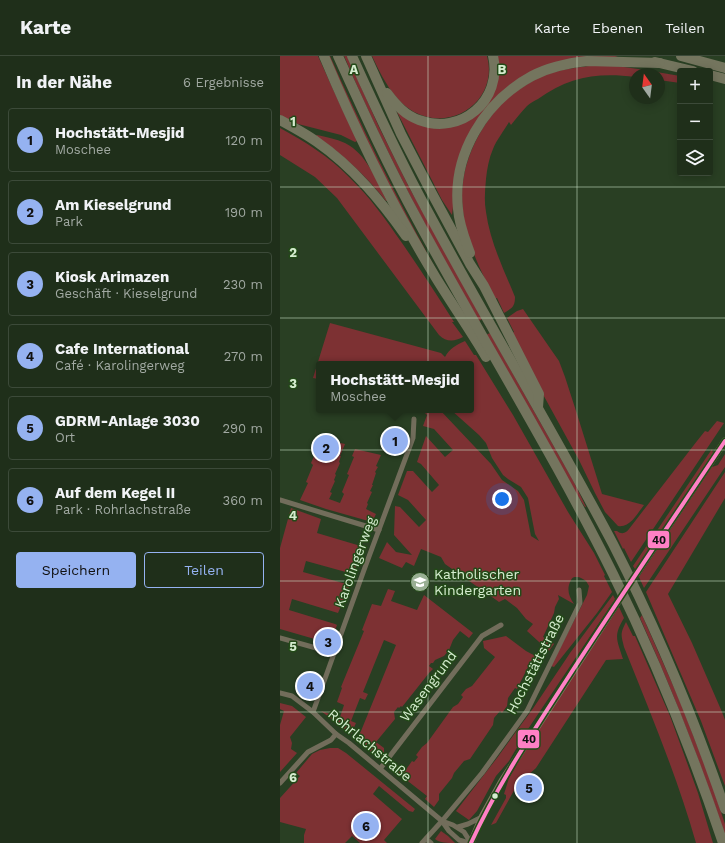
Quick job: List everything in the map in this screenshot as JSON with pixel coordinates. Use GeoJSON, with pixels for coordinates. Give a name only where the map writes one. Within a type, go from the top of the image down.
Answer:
{"type":"FeatureCollection","features":[{"type":"Feature","properties":{"kind":"highway"},"geometry":{"type":"LineString","coordinates":[[324,56],[369,154],[393,201],[436,278]]}},
{"type":"Feature","properties":{"kind":"highway"},"geometry":{"type":"LineString","coordinates":[[338,56],[366,120],[471,326]]}},
{"type":"Feature","properties":{"kind":"highway"},"geometry":{"type":"LineString","coordinates":[[352,56],[400,158],[428,212],[582,486],[621,561],[645,610],[691,716],[725,809]]}},
{"type":"Feature","properties":{"kind":"highway"},"geometry":{"type":"LineString","coordinates":[[366,56],[401,134],[470,264],[484,286],[539,394],[538,407]]}},
{"type":"Feature","properties":{"kind":"highway"},"geometry":{"type":"LineString","coordinates":[[374,76],[398,107],[410,116],[433,124],[449,124],[470,115],[480,107],[485,100],[493,83],[495,67],[493,56]]}},
{"type":"Feature","properties":{"kind":"highway"},"geometry":{"type":"LineString","coordinates":[[634,56],[680,68]]}},
{"type":"Feature","properties":{"kind":"highway"},"geometry":{"type":"LineString","coordinates":[[682,56],[725,68]]}},
{"type":"Feature","properties":{"kind":"highway"},"geometry":{"type":"LineString","coordinates":[[484,286],[460,224],[457,198],[459,175],[465,152],[475,132],[488,112],[500,99],[519,84],[543,71],[558,66],[577,62],[598,61],[660,63]]}},
{"type":"Feature","properties":{"kind":"highway"},"geometry":{"type":"LineString","coordinates":[[713,76],[725,79]]}},
{"type":"Feature","properties":{"kind":"highway"},"geometry":{"type":"LineString","coordinates":[[280,120],[317,142],[334,155],[360,180],[383,206],[471,326],[511,387],[553,460],[613,573],[637,623],[678,720],[723,843]]}},
{"type":"Feature","properties":{"kind":"main road"},"geometry":{"type":"LineString","coordinates":[[637,573],[725,441]]}},
{"type":"Feature","properties":{"kind":"main road"},"geometry":{"type":"LineString","coordinates":[[470,843],[482,817],[509,769],[617,603]]}},
{"type":"Feature","properties":{"kind":"street","name":"Karolingerweg"},"geometry":{"type":"LineString","coordinates":[[313,712],[413,438],[414,419]]}},
{"type":"Feature","properties":{"kind":"street"},"geometry":{"type":"LineString","coordinates":[[280,500],[379,530]]}},
{"type":"Feature","properties":{"kind":"street","name":"Hochstättstraße"},"geometry":{"type":"LineString","coordinates":[[424,841],[482,773],[526,712],[580,603],[579,590]]}},
{"type":"Feature","properties":{"kind":"street","name":"Wasengrund"},"geometry":{"type":"LineString","coordinates":[[380,769],[482,636],[500,625]]}},
{"type":"Feature","properties":{"kind":"street"},"geometry":{"type":"LineString","coordinates":[[280,638],[334,653]]}},
{"type":"Feature","properties":{"kind":"street","name":"Rohrlachstraße"},"geometry":{"type":"LineString","coordinates":[[280,693],[292,696],[313,712],[336,734],[442,821],[449,831],[459,840],[470,843]]}},
{"type":"Feature","properties":{"kind":"street"},"geometry":{"type":"LineString","coordinates":[[280,783],[308,752],[331,740],[336,734]]}},
{"type":"Feature","properties":{"kind":"street"},"geometry":{"type":"LineString","coordinates":[[458,827],[467,825],[482,817]]}},
{"type":"Feature","properties":{"kind":"street","name":"Rohrlachstraße"},"geometry":{"type":"LineString","coordinates":[[442,821],[458,827]]}},
{"type":"Feature","properties":{"kind":"street"},"geometry":{"type":"LineString","coordinates":[[458,827],[464,832],[470,843]]}},
{"type":"Feature","properties":{"kind":"street"},"geometry":{"type":"LineString","coordinates":[[424,841],[431,843]]}},
{"type":"Feature","properties":{"kind":"shaded area"},"geometry":{"type":"Polygon","coordinates":[[[280,56],[318,56],[357,141],[355,142],[341,135],[298,124],[280,115],[280,56]]]}},
{"type":"Feature","properties":{"kind":"shaded area"},"geometry":{"type":"Polygon","coordinates":[[[327,56],[330,56],[384,172],[444,284],[398,207],[327,56]]]}},
{"type":"Feature","properties":{"kind":"shaded area"},"geometry":{"type":"Polygon","coordinates":[[[344,56],[347,56],[379,127],[410,189],[482,319],[479,321],[407,190],[344,56]]]}},
{"type":"Feature","properties":{"kind":"shaded area"},"geometry":{"type":"Polygon","coordinates":[[[372,56],[487,56],[489,72],[486,86],[479,98],[470,108],[457,115],[444,118],[429,117],[414,112],[394,95],[384,80],[372,56]]]}},
{"type":"Feature","properties":{"kind":"shaded area"},"geometry":{"type":"Polygon","coordinates":[[[496,56],[615,56],[621,58],[557,62],[482,115],[454,199],[452,215],[442,200],[397,112],[428,126],[480,111],[496,56]]]}},
{"type":"Feature","properties":{"kind":"shaded area"},"geometry":{"type":"Polygon","coordinates":[[[589,66],[617,66],[631,68],[629,68],[629,77],[608,75],[584,78],[572,81],[549,92],[528,105],[511,125],[509,122],[496,142],[490,156],[487,171],[485,204],[488,223],[498,256],[515,297],[512,307],[504,313],[497,298],[495,299],[480,267],[467,234],[462,197],[465,170],[480,132],[500,105],[511,95],[542,76],[571,68],[589,66]]]}},
{"type":"Feature","properties":{"kind":"shaded area"},"geometry":{"type":"Polygon","coordinates":[[[665,73],[677,75],[677,83],[665,81],[665,73]]]}},
{"type":"Feature","properties":{"kind":"shaded area"},"geometry":{"type":"Polygon","coordinates":[[[280,128],[308,144],[325,156],[357,185],[384,217],[463,337],[456,340],[450,340],[444,339],[439,335],[337,198],[315,177],[280,155],[280,128]]]}},
{"type":"Feature","properties":{"kind":"shaded area"},"geometry":{"type":"Polygon","coordinates":[[[316,136],[335,139],[353,148],[370,168],[387,201],[354,166],[336,150],[316,136]]]}},
{"type":"Feature","properties":{"kind":"shaded area"},"geometry":{"type":"Polygon","coordinates":[[[523,309],[559,361],[602,494],[644,505],[633,520],[626,525],[618,526],[605,512],[512,333],[514,332],[507,318],[523,309]]]}},
{"type":"Feature","properties":{"kind":"shaded area"},"geometry":{"type":"Polygon","coordinates":[[[330,323],[441,353],[445,357],[453,348],[465,341],[474,355],[476,355],[513,415],[568,512],[594,553],[612,592],[554,667],[551,666],[587,595],[589,586],[586,581],[579,577],[574,577],[569,583],[569,593],[574,604],[558,595],[559,599],[554,613],[543,637],[554,644],[549,651],[527,631],[533,624],[526,619],[517,608],[505,599],[499,602],[445,564],[441,557],[421,549],[414,566],[406,562],[402,568],[379,558],[387,542],[396,552],[412,555],[394,535],[395,506],[400,507],[419,527],[426,520],[408,500],[398,495],[407,471],[413,471],[432,492],[439,485],[421,464],[417,462],[426,436],[445,457],[453,450],[434,429],[423,426],[427,415],[425,413],[443,413],[491,464],[502,480],[518,491],[524,500],[531,536],[539,541],[535,534],[528,498],[521,487],[503,475],[492,458],[486,443],[454,413],[474,413],[474,361],[318,361],[330,323]]]}},
{"type":"Feature","properties":{"kind":"shaded area"},"geometry":{"type":"Polygon","coordinates":[[[490,333],[574,482],[586,507],[577,495],[486,335],[490,333]]]}},
{"type":"Feature","properties":{"kind":"shaded area"},"geometry":{"type":"Polygon","coordinates":[[[316,368],[316,379],[313,378],[316,368]]]}},
{"type":"Feature","properties":{"kind":"shaded area"},"geometry":{"type":"Polygon","coordinates":[[[717,421],[724,423],[631,562],[614,531],[622,533],[628,530],[705,431],[708,432],[717,421]]]}},
{"type":"Feature","properties":{"kind":"shaded area"},"geometry":{"type":"Polygon","coordinates":[[[319,438],[345,444],[340,456],[340,463],[335,474],[335,481],[330,492],[332,493],[329,499],[340,503],[344,494],[342,492],[349,475],[347,474],[354,457],[352,456],[355,449],[381,455],[376,466],[378,467],[375,472],[373,485],[370,491],[372,492],[366,509],[376,514],[372,522],[300,500],[308,483],[306,482],[313,465],[311,463],[318,447],[316,445],[319,438]]]}},
{"type":"Feature","properties":{"kind":"shaded area"},"geometry":{"type":"Polygon","coordinates":[[[712,449],[713,453],[635,569],[633,566],[712,449]]]}},
{"type":"Feature","properties":{"kind":"shaded area"},"geometry":{"type":"Polygon","coordinates":[[[725,454],[725,467],[644,588],[639,577],[712,467],[718,465],[725,454]]]}},
{"type":"Feature","properties":{"kind":"shaded area"},"geometry":{"type":"Polygon","coordinates":[[[725,472],[725,498],[668,594],[692,643],[725,720],[725,786],[701,721],[646,592],[725,472]]]}},
{"type":"Feature","properties":{"kind":"shaded area"},"geometry":{"type":"Polygon","coordinates":[[[291,508],[321,519],[317,533],[364,547],[353,574],[306,561],[303,572],[350,585],[338,613],[292,599],[289,610],[337,625],[334,633],[319,636],[318,640],[280,629],[280,548],[291,508]]]}},
{"type":"Feature","properties":{"kind":"shaded area"},"geometry":{"type":"Polygon","coordinates":[[[388,589],[395,591],[391,601],[417,610],[424,595],[473,633],[469,638],[460,631],[453,640],[449,650],[444,656],[431,663],[429,666],[433,669],[402,707],[398,707],[394,712],[395,719],[376,742],[384,748],[384,753],[380,759],[356,740],[396,645],[384,640],[363,692],[368,694],[365,700],[360,698],[351,721],[356,723],[351,734],[321,711],[340,717],[344,705],[337,702],[342,688],[341,687],[364,631],[362,630],[372,604],[381,606],[388,589]]]}},
{"type":"Feature","properties":{"kind":"shaded area"},"geometry":{"type":"Polygon","coordinates":[[[613,595],[615,599],[526,732],[509,761],[496,776],[477,811],[469,820],[456,811],[497,758],[534,707],[570,653],[613,595]]]}},
{"type":"Feature","properties":{"kind":"shaded area"},"geometry":{"type":"Polygon","coordinates":[[[619,607],[624,618],[618,629],[617,638],[623,659],[606,660],[536,768],[517,785],[496,823],[491,825],[506,798],[506,795],[504,794],[509,778],[538,729],[619,607]]]}},
{"type":"Feature","properties":{"kind":"shaded area"},"geometry":{"type":"Polygon","coordinates":[[[642,615],[680,701],[710,779],[725,824],[725,835],[685,725],[640,618],[642,615]]]}},
{"type":"Feature","properties":{"kind":"shaded area"},"geometry":{"type":"Polygon","coordinates":[[[626,622],[633,636],[635,636],[670,716],[698,793],[713,843],[696,843],[672,769],[624,647],[622,634],[626,622]]]}},
{"type":"Feature","properties":{"kind":"shaded area"},"geometry":{"type":"Polygon","coordinates":[[[506,636],[526,651],[543,660],[540,665],[531,661],[517,689],[515,688],[508,698],[507,706],[502,713],[500,711],[494,718],[493,725],[470,759],[464,761],[454,773],[452,778],[439,794],[439,800],[434,807],[425,799],[427,796],[391,768],[394,764],[405,771],[412,761],[414,762],[418,757],[416,755],[422,747],[427,743],[453,707],[458,704],[463,697],[461,695],[466,689],[472,686],[495,657],[484,648],[483,641],[506,636]]]}},
{"type":"Feature","properties":{"kind":"shaded area"},"geometry":{"type":"Polygon","coordinates":[[[280,703],[292,706],[306,717],[290,737],[292,743],[291,749],[297,753],[280,772],[280,725],[284,711],[280,709],[280,703]]]}},
{"type":"Feature","properties":{"kind":"shaded area"},"geometry":{"type":"Polygon","coordinates":[[[338,748],[346,753],[415,809],[413,812],[409,811],[379,786],[373,794],[402,819],[384,840],[387,843],[360,843],[352,836],[345,843],[304,843],[306,829],[280,822],[280,798],[300,776],[296,773],[312,754],[320,750],[338,748]]]}},
{"type":"Feature","properties":{"kind":"shaded area"},"geometry":{"type":"Polygon","coordinates":[[[441,831],[455,843],[441,842],[435,839],[441,831]]]}},
{"type":"Feature","properties":{"kind":"tunnel"},"geometry":{"type":"LineString","coordinates":[[617,603],[637,573]]}},
{"type":"Feature","properties":{"kind":"transit line","name":"40"},"geometry":{"type":"LineString","coordinates":[[471,843],[505,778],[530,737],[725,441]]}},
{"type":"Feature","properties":{"kind":"place","name":"Hochstätt-Mesjid"},"geometry":{"type":"Point","coordinates":[395,441]}},
{"type":"Feature","properties":{"kind":"place","name":"Am Kieselgrund"},"geometry":{"type":"Point","coordinates":[326,448]}},
{"type":"Feature","properties":{"kind":"place","name":"Katholischer Kindergarten"},"geometry":{"type":"Point","coordinates":[420,582]}},
{"type":"Feature","properties":{"kind":"place","name":"Kiosk Arimazen"},"geometry":{"type":"Point","coordinates":[328,642]}},
{"type":"Feature","properties":{"kind":"place","name":"Cafe International"},"geometry":{"type":"Point","coordinates":[310,686]}},
{"type":"Feature","properties":{"kind":"place","name":"GDRM-Anlage 3030"},"geometry":{"type":"Point","coordinates":[529,788]}},
{"type":"Feature","properties":{"kind":"place","name":"Auf dem Kegel II"},"geometry":{"type":"Point","coordinates":[366,826]}}]}
